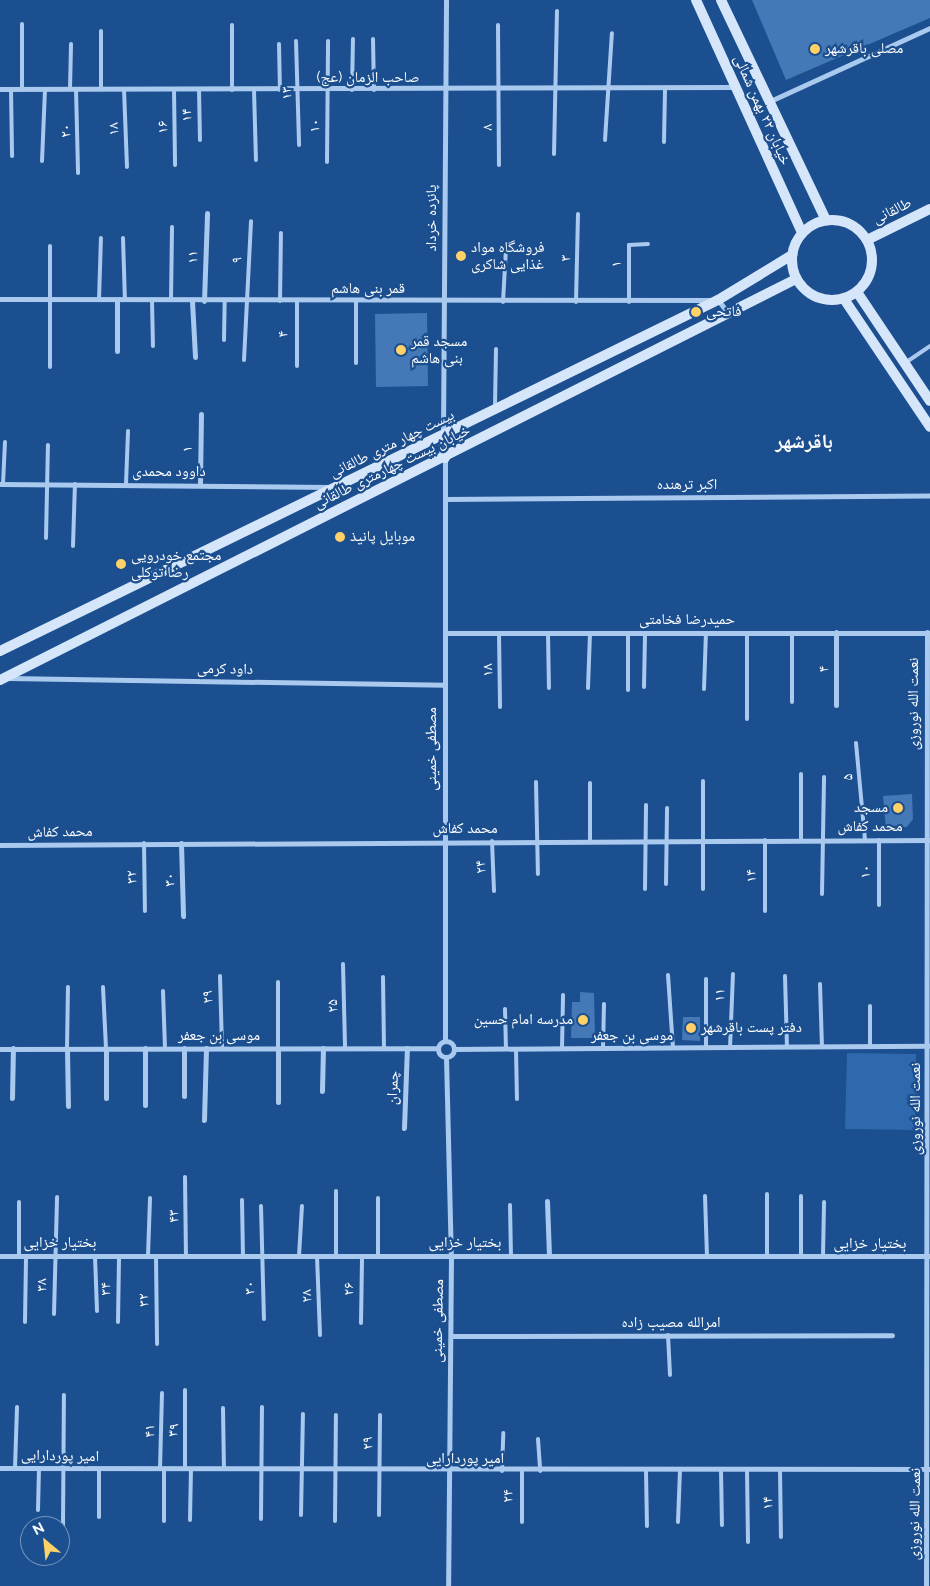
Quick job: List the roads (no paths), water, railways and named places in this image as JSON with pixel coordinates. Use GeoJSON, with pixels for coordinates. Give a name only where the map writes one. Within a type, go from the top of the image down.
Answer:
{"type":"FeatureCollection","features":[{"type":"Feature","properties":{"kind":"main road","name":"خیابان ۲۲ بهمن شمالی"},"geometry":{"type":"LineString","coordinates":[[696,0],[802,233]]}},
{"type":"Feature","properties":{"kind":"main road","name":"خیابان ۲۲ بهمن شمالی"},"geometry":{"type":"LineString","coordinates":[[721,0],[767,103],[826,220]]}},
{"type":"Feature","properties":{"kind":"main road","name":"طالقانی"},"geometry":{"type":"LineString","coordinates":[[867,240],[930,209]]}},
{"type":"Feature","properties":{"kind":"main road"},"geometry":{"type":"LineString","coordinates":[[826,220],[850,224],[867,240],[872,262],[857,292],[844,299],[811,295],[796,279],[792,255],[802,233],[826,220]]}},
{"type":"Feature","properties":{"kind":"main road","name":"بیست چهار متری طالقانی"},"geometry":{"type":"LineString","coordinates":[[0,651],[442,437],[718,300],[792,255]]}},
{"type":"Feature","properties":{"kind":"main road","name":"خیابان بیست چهارمتری طالقانی"},"geometry":{"type":"LineString","coordinates":[[2,679],[730,315],[796,279]]}},
{"type":"Feature","properties":{"kind":"main road"},"geometry":{"type":"LineString","coordinates":[[857,292],[930,401]]}},
{"type":"Feature","properties":{"kind":"main road"},"geometry":{"type":"LineString","coordinates":[[844,299],[930,427]]}},
{"type":"Feature","properties":{"kind":"main road"},"geometry":{"type":"LineString","coordinates":[[442,437],[445,458]]}},
{"type":"Feature","properties":{"kind":"street","name":"پانزده خرداد"},"geometry":{"type":"LineString","coordinates":[[442,437],[446,0]]}},
{"type":"Feature","properties":{"kind":"street"},"geometry":{"type":"LineString","coordinates":[[767,103],[930,28]]}},
{"type":"Feature","properties":{"kind":"street","name":"صاحب الزمان (عج)"},"geometry":{"type":"LineString","coordinates":[[0,89],[499,90],[735,87]]}},
{"type":"Feature","properties":{"kind":"street","name":"۱۱"},"geometry":{"type":"LineString","coordinates":[[204,300],[207,214]]}},
{"type":"Feature","properties":{"kind":"street","name":"قمر بنی هاشم"},"geometry":{"type":"LineString","coordinates":[[0,300],[629,302],[718,300]]}},
{"type":"Feature","properties":{"kind":"street"},"geometry":{"type":"LineString","coordinates":[[117,300],[118,351]]}},
{"type":"Feature","properties":{"kind":"street"},"geometry":{"type":"LineString","coordinates":[[718,300],[730,315]]}},
{"type":"Feature","properties":{"kind":"street"},"geometry":{"type":"LineString","coordinates":[[192,301],[195,357]]}},
{"type":"Feature","properties":{"kind":"street","name":"۱"},"geometry":{"type":"LineString","coordinates":[[200,484],[201,414]]}},
{"type":"Feature","properties":{"kind":"street","name":"مصطفی خمینی"},"geometry":{"type":"LineString","coordinates":[[445,458],[445,1041]]}},
{"type":"Feature","properties":{"kind":"street","name":"داوود محمدی"},"geometry":{"type":"LineString","coordinates":[[2,484],[200,484],[339,487]]}},
{"type":"Feature","properties":{"kind":"street","name":"اکبر ترهنده"},"geometry":{"type":"LineString","coordinates":[[445,499],[930,496]]}},
{"type":"Feature","properties":{"kind":"street","name":"۴"},"geometry":{"type":"LineString","coordinates":[[836,632],[836,705]]}},
{"type":"Feature","properties":{"kind":"street","name":"حمیدرضا فخامتی"},"geometry":{"type":"LineString","coordinates":[[445,633],[928,632]]}},
{"type":"Feature","properties":{"kind":"street","name":"نعمت الله نوروزی"},"geometry":{"type":"LineString","coordinates":[[926,1586],[929,1468],[930,1046],[928,632]]}},
{"type":"Feature","properties":{"kind":"street","name":"داود کرمی"},"geometry":{"type":"LineString","coordinates":[[2,679],[445,685]]}},
{"type":"Feature","properties":{"kind":"street","name":"محمد کفاش"},"geometry":{"type":"LineString","coordinates":[[0,845],[445,841],[928,840]]}},
{"type":"Feature","properties":{"kind":"street","name":"۳۰"},"geometry":{"type":"LineString","coordinates":[[181,843],[183,916]]}},
{"type":"Feature","properties":{"kind":"street"},"geometry":{"type":"LineString","coordinates":[[445,1041],[454,1049],[446,1057],[438,1048],[445,1041]]}},
{"type":"Feature","properties":{"kind":"street","name":"موسی بن جعفر"},"geometry":{"type":"LineString","coordinates":[[454,1049],[930,1046]]}},
{"type":"Feature","properties":{"kind":"street","name":"موسی بن جعفر"},"geometry":{"type":"LineString","coordinates":[[0,1048],[438,1048]]}},
{"type":"Feature","properties":{"kind":"street"},"geometry":{"type":"LineString","coordinates":[[12,1098],[13,1048]]}},
{"type":"Feature","properties":{"kind":"street"},"geometry":{"type":"LineString","coordinates":[[68,1048],[68,1106]]}},
{"type":"Feature","properties":{"kind":"street"},"geometry":{"type":"LineString","coordinates":[[106,1048],[106,1098]]}},
{"type":"Feature","properties":{"kind":"street"},"geometry":{"type":"LineString","coordinates":[[145,1048],[145,1105]]}},
{"type":"Feature","properties":{"kind":"street"},"geometry":{"type":"LineString","coordinates":[[184,1048],[184,1096]]}},
{"type":"Feature","properties":{"kind":"street"},"geometry":{"type":"LineString","coordinates":[[204,1120],[206,1048]]}},
{"type":"Feature","properties":{"kind":"street"},"geometry":{"type":"LineString","coordinates":[[278,1048],[278,1102]]}},
{"type":"Feature","properties":{"kind":"street"},"geometry":{"type":"LineString","coordinates":[[322,1048],[322,1091]]}},
{"type":"Feature","properties":{"kind":"street","name":"چمران"},"geometry":{"type":"LineString","coordinates":[[404,1128],[407,1048]]}},
{"type":"Feature","properties":{"kind":"street","name":"مصطفی خمینی"},"geometry":{"type":"LineString","coordinates":[[446,1057],[451,1256],[448,1586]]}},
{"type":"Feature","properties":{"kind":"street"},"geometry":{"type":"LineString","coordinates":[[547,1200],[549,1256]]}},
{"type":"Feature","properties":{"kind":"street","name":"بختیار خزایی"},"geometry":{"type":"LineString","coordinates":[[0,1256],[929,1256]]}},
{"type":"Feature","properties":{"kind":"street","name":"امرالله مصیب زاده"},"geometry":{"type":"LineString","coordinates":[[450,1336],[892,1335]]}},
{"type":"Feature","properties":{"kind":"street","name":"امیر پوردارایی"},"geometry":{"type":"LineString","coordinates":[[0,1468],[540,1471],[929,1468]]}},
{"type":"Feature","properties":{"kind":"lane"},"geometry":{"type":"LineString","coordinates":[[554,154],[557,11]]}},
{"type":"Feature","properties":{"kind":"lane"},"geometry":{"type":"LineString","coordinates":[[22,24],[22,89]]}},
{"type":"Feature","properties":{"kind":"lane"},"geometry":{"type":"LineString","coordinates":[[232,25],[232,90]]}},
{"type":"Feature","properties":{"kind":"lane"},"geometry":{"type":"LineString","coordinates":[[498,25],[499,90]]}},
{"type":"Feature","properties":{"kind":"lane"},"geometry":{"type":"LineString","coordinates":[[101,31],[101,89]]}},
{"type":"Feature","properties":{"kind":"lane"},"geometry":{"type":"LineString","coordinates":[[605,140],[612,33]]}},
{"type":"Feature","properties":{"kind":"lane"},"geometry":{"type":"LineString","coordinates":[[352,39],[352,90]]}},
{"type":"Feature","properties":{"kind":"lane"},"geometry":{"type":"LineString","coordinates":[[373,39],[374,90]]}},
{"type":"Feature","properties":{"kind":"lane","name":"۱۳"},"geometry":{"type":"LineString","coordinates":[[296,41],[299,145]]}},
{"type":"Feature","properties":{"kind":"lane"},"geometry":{"type":"LineString","coordinates":[[328,41],[328,90]]}},
{"type":"Feature","properties":{"kind":"lane"},"geometry":{"type":"LineString","coordinates":[[70,89],[71,44]]}},
{"type":"Feature","properties":{"kind":"lane"},"geometry":{"type":"LineString","coordinates":[[279,44],[280,90]]}},
{"type":"Feature","properties":{"kind":"lane"},"geometry":{"type":"LineString","coordinates":[[664,142],[666,88]]}},
{"type":"Feature","properties":{"kind":"lane"},"geometry":{"type":"LineString","coordinates":[[11,89],[12,156]]}},
{"type":"Feature","properties":{"kind":"lane"},"geometry":{"type":"LineString","coordinates":[[42,161],[45,89]]}},
{"type":"Feature","properties":{"kind":"lane","name":"۲۰"},"geometry":{"type":"LineString","coordinates":[[76,89],[78,173]]}},
{"type":"Feature","properties":{"kind":"lane","name":"۱۸"},"geometry":{"type":"LineString","coordinates":[[124,89],[127,167]]}},
{"type":"Feature","properties":{"kind":"lane","name":"۱۴"},"geometry":{"type":"LineString","coordinates":[[199,89],[200,140]]}},
{"type":"Feature","properties":{"kind":"lane","name":"۱۶"},"geometry":{"type":"LineString","coordinates":[[174,90],[175,165]]}},
{"type":"Feature","properties":{"kind":"lane"},"geometry":{"type":"LineString","coordinates":[[254,90],[256,160]]}},
{"type":"Feature","properties":{"kind":"lane","name":"۱۰"},"geometry":{"type":"LineString","coordinates":[[326,162],[328,90]]}},
{"type":"Feature","properties":{"kind":"lane","name":"۸"},"geometry":{"type":"LineString","coordinates":[[499,90],[499,165]]}},
{"type":"Feature","properties":{"kind":"lane","name":"۳"},"geometry":{"type":"LineString","coordinates":[[576,302],[578,214]]}},
{"type":"Feature","properties":{"kind":"lane","name":"۹"},"geometry":{"type":"LineString","coordinates":[[244,360],[251,221]]}},
{"type":"Feature","properties":{"kind":"lane"},"geometry":{"type":"LineString","coordinates":[[171,300],[172,227]]}},
{"type":"Feature","properties":{"kind":"lane"},"geometry":{"type":"LineString","coordinates":[[280,301],[281,233]]}},
{"type":"Feature","properties":{"kind":"lane"},"geometry":{"type":"LineString","coordinates":[[99,300],[101,238]]}},
{"type":"Feature","properties":{"kind":"lane"},"geometry":{"type":"LineString","coordinates":[[123,238],[125,300]]}},
{"type":"Feature","properties":{"kind":"lane","name":"۱"},"geometry":{"type":"LineString","coordinates":[[629,302],[629,245],[648,244]]}},
{"type":"Feature","properties":{"kind":"lane"},"geometry":{"type":"LineString","coordinates":[[50,246],[50,367]]}},
{"type":"Feature","properties":{"kind":"lane"},"geometry":{"type":"LineString","coordinates":[[502,302],[506,248]]}},
{"type":"Feature","properties":{"kind":"lane"},"geometry":{"type":"LineString","coordinates":[[152,300],[153,346]]}},
{"type":"Feature","properties":{"kind":"lane"},"geometry":{"type":"LineString","coordinates":[[224,340],[225,301]]}},
{"type":"Feature","properties":{"kind":"lane","name":"۴"},"geometry":{"type":"LineString","coordinates":[[296,301],[297,366]]}},
{"type":"Feature","properties":{"kind":"lane"},"geometry":{"type":"LineString","coordinates":[[356,301],[356,363]]}},
{"type":"Feature","properties":{"kind":"lane"},"geometry":{"type":"LineString","coordinates":[[905,364],[930,346]]}},
{"type":"Feature","properties":{"kind":"lane"},"geometry":{"type":"LineString","coordinates":[[495,411],[496,349]]}},
{"type":"Feature","properties":{"kind":"lane"},"geometry":{"type":"LineString","coordinates":[[126,484],[128,431]]}},
{"type":"Feature","properties":{"kind":"lane"},"geometry":{"type":"LineString","coordinates":[[2,484],[5,442]]}},
{"type":"Feature","properties":{"kind":"lane"},"geometry":{"type":"LineString","coordinates":[[46,538],[49,484],[48,444]]}},
{"type":"Feature","properties":{"kind":"lane"},"geometry":{"type":"LineString","coordinates":[[73,546],[75,484]]}},
{"type":"Feature","properties":{"kind":"lane"},"geometry":{"type":"LineString","coordinates":[[747,632],[747,719]]}},
{"type":"Feature","properties":{"kind":"lane"},"geometry":{"type":"LineString","coordinates":[[792,632],[792,702]]}},
{"type":"Feature","properties":{"kind":"lane","name":"۱۸"},"geometry":{"type":"LineString","coordinates":[[499,633],[500,707]]}},
{"type":"Feature","properties":{"kind":"lane"},"geometry":{"type":"LineString","coordinates":[[548,633],[549,688]]}},
{"type":"Feature","properties":{"kind":"lane"},"geometry":{"type":"LineString","coordinates":[[588,688],[590,633]]}},
{"type":"Feature","properties":{"kind":"lane"},"geometry":{"type":"LineString","coordinates":[[628,633],[628,690]]}},
{"type":"Feature","properties":{"kind":"lane"},"geometry":{"type":"LineString","coordinates":[[644,633],[644,687]]}},
{"type":"Feature","properties":{"kind":"lane"},"geometry":{"type":"LineString","coordinates":[[704,689],[706,633]]}},
{"type":"Feature","properties":{"kind":"lane","name":"۵"},"geometry":{"type":"LineString","coordinates":[[856,743],[865,840]]}},
{"type":"Feature","properties":{"kind":"lane"},"geometry":{"type":"LineString","coordinates":[[801,774],[801,840]]}},
{"type":"Feature","properties":{"kind":"lane"},"geometry":{"type":"LineString","coordinates":[[822,894],[824,777]]}},
{"type":"Feature","properties":{"kind":"lane"},"geometry":{"type":"LineString","coordinates":[[703,781],[705,840],[703,889]]}},
{"type":"Feature","properties":{"kind":"lane"},"geometry":{"type":"LineString","coordinates":[[536,782],[538,874]]}},
{"type":"Feature","properties":{"kind":"lane"},"geometry":{"type":"LineString","coordinates":[[590,783],[590,841]]}},
{"type":"Feature","properties":{"kind":"lane"},"geometry":{"type":"LineString","coordinates":[[645,889],[646,805]]}},
{"type":"Feature","properties":{"kind":"lane"},"geometry":{"type":"LineString","coordinates":[[666,808],[666,884]]}},
{"type":"Feature","properties":{"kind":"lane","name":"۱۴"},"geometry":{"type":"LineString","coordinates":[[764,840],[765,911]]}},
{"type":"Feature","properties":{"kind":"lane","name":"۱۰"},"geometry":{"type":"LineString","coordinates":[[879,840],[879,905]]}},
{"type":"Feature","properties":{"kind":"lane","name":"۲۴"},"geometry":{"type":"LineString","coordinates":[[492,841],[494,891]]}},
{"type":"Feature","properties":{"kind":"lane","name":"۳۲"},"geometry":{"type":"LineString","coordinates":[[144,844],[145,911]]}},
{"type":"Feature","properties":{"kind":"lane","name":"۲۵"},"geometry":{"type":"LineString","coordinates":[[343,964],[345,1048]]}},
{"type":"Feature","properties":{"kind":"lane","name":"۱۱"},"geometry":{"type":"LineString","coordinates":[[730,1048],[733,974]]}},
{"type":"Feature","properties":{"kind":"lane"},"geometry":{"type":"LineString","coordinates":[[668,975],[673,1048]]}},
{"type":"Feature","properties":{"kind":"lane","name":"۲۹"},"geometry":{"type":"LineString","coordinates":[[220,976],[222,1048]]}},
{"type":"Feature","properties":{"kind":"lane"},"geometry":{"type":"LineString","coordinates":[[785,976],[786,1047]]}},
{"type":"Feature","properties":{"kind":"lane"},"geometry":{"type":"LineString","coordinates":[[383,978],[384,1048]]}},
{"type":"Feature","properties":{"kind":"lane"},"geometry":{"type":"LineString","coordinates":[[706,979],[706,1048]]}},
{"type":"Feature","properties":{"kind":"lane"},"geometry":{"type":"LineString","coordinates":[[278,982],[278,1048]]}},
{"type":"Feature","properties":{"kind":"lane"},"geometry":{"type":"LineString","coordinates":[[820,984],[822,1047]]}},
{"type":"Feature","properties":{"kind":"lane"},"geometry":{"type":"LineString","coordinates":[[68,987],[68,1048]]}},
{"type":"Feature","properties":{"kind":"lane"},"geometry":{"type":"LineString","coordinates":[[103,987],[106,1048]]}},
{"type":"Feature","properties":{"kind":"lane"},"geometry":{"type":"LineString","coordinates":[[163,990],[166,1048]]}},
{"type":"Feature","properties":{"kind":"lane"},"geometry":{"type":"LineString","coordinates":[[562,1049],[563,996]]}},
{"type":"Feature","properties":{"kind":"lane"},"geometry":{"type":"LineString","coordinates":[[604,1004],[604,1048]]}},
{"type":"Feature","properties":{"kind":"lane"},"geometry":{"type":"LineString","coordinates":[[870,1006],[870,1047]]}},
{"type":"Feature","properties":{"kind":"lane"},"geometry":{"type":"LineString","coordinates":[[505,1009],[506,1049]]}},
{"type":"Feature","properties":{"kind":"lane"},"geometry":{"type":"LineString","coordinates":[[516,1049],[517,1099]]}},
{"type":"Feature","properties":{"kind":"lane","name":"۴۳"},"geometry":{"type":"LineString","coordinates":[[185,1177],[186,1256]]}},
{"type":"Feature","properties":{"kind":"lane"},"geometry":{"type":"LineString","coordinates":[[336,1191],[336,1256]]}},
{"type":"Feature","properties":{"kind":"lane"},"geometry":{"type":"LineString","coordinates":[[767,1194],[767,1256]]}},
{"type":"Feature","properties":{"kind":"lane"},"geometry":{"type":"LineString","coordinates":[[705,1196],[707,1256]]}},
{"type":"Feature","properties":{"kind":"lane"},"geometry":{"type":"LineString","coordinates":[[801,1196],[801,1256]]}},
{"type":"Feature","properties":{"kind":"lane","name":"۳۸"},"geometry":{"type":"LineString","coordinates":[[54,1314],[57,1197]]}},
{"type":"Feature","properties":{"kind":"lane"},"geometry":{"type":"LineString","coordinates":[[148,1256],[150,1198]]}},
{"type":"Feature","properties":{"kind":"lane"},"geometry":{"type":"LineString","coordinates":[[378,1198],[378,1256]]}},
{"type":"Feature","properties":{"kind":"lane"},"geometry":{"type":"LineString","coordinates":[[242,1200],[243,1256]]}},
{"type":"Feature","properties":{"kind":"lane"},"geometry":{"type":"LineString","coordinates":[[19,1202],[19,1256]]}},
{"type":"Feature","properties":{"kind":"lane"},"geometry":{"type":"LineString","coordinates":[[824,1202],[824,1256]]}},
{"type":"Feature","properties":{"kind":"lane"},"geometry":{"type":"LineString","coordinates":[[510,1205],[510,1256]]}},
{"type":"Feature","properties":{"kind":"lane"},"geometry":{"type":"LineString","coordinates":[[261,1206],[261,1256]]}},
{"type":"Feature","properties":{"kind":"lane"},"geometry":{"type":"LineString","coordinates":[[299,1256],[302,1206]]}},
{"type":"Feature","properties":{"kind":"lane"},"geometry":{"type":"LineString","coordinates":[[25,1322],[26,1256]]}},
{"type":"Feature","properties":{"kind":"lane"},"geometry":{"type":"LineString","coordinates":[[95,1256],[97,1310]]}},
{"type":"Feature","properties":{"kind":"lane","name":"۳۴"},"geometry":{"type":"LineString","coordinates":[[118,1322],[119,1256]]}},
{"type":"Feature","properties":{"kind":"lane","name":"۳۲"},"geometry":{"type":"LineString","coordinates":[[156,1256],[157,1344]]}},
{"type":"Feature","properties":{"kind":"lane","name":"۳۰"},"geometry":{"type":"LineString","coordinates":[[261,1256],[264,1319]]}},
{"type":"Feature","properties":{"kind":"lane","name":"۲۸"},"geometry":{"type":"LineString","coordinates":[[317,1256],[320,1335]]}},
{"type":"Feature","properties":{"kind":"lane","name":"۲۶"},"geometry":{"type":"LineString","coordinates":[[361,1323],[362,1256]]}},
{"type":"Feature","properties":{"kind":"lane"},"geometry":{"type":"LineString","coordinates":[[668,1335],[670,1375]]}},
{"type":"Feature","properties":{"kind":"lane","name":"۳۹"},"geometry":{"type":"LineString","coordinates":[[185,1390],[188,1469]]}},
{"type":"Feature","properties":{"kind":"lane","name":"۴۱"},"geometry":{"type":"LineString","coordinates":[[162,1393],[164,1521]]}},
{"type":"Feature","properties":{"kind":"lane"},"geometry":{"type":"LineString","coordinates":[[63,1516],[64,1395]]}},
{"type":"Feature","properties":{"kind":"lane"},"geometry":{"type":"LineString","coordinates":[[15,1468],[16,1407]]}},
{"type":"Feature","properties":{"kind":"lane"},"geometry":{"type":"LineString","coordinates":[[261,1519],[262,1407]]}},
{"type":"Feature","properties":{"kind":"lane"},"geometry":{"type":"LineString","coordinates":[[223,1408],[224,1469]]}},
{"type":"Feature","properties":{"kind":"lane"},"geometry":{"type":"LineString","coordinates":[[301,1515],[303,1414]]}},
{"type":"Feature","properties":{"kind":"lane"},"geometry":{"type":"LineString","coordinates":[[335,1521],[336,1414]]}},
{"type":"Feature","properties":{"kind":"lane","name":"۲۹"},"geometry":{"type":"LineString","coordinates":[[380,1415],[380,1471]]}},
{"type":"Feature","properties":{"kind":"lane"},"geometry":{"type":"LineString","coordinates":[[502,1471],[504,1433]]}},
{"type":"Feature","properties":{"kind":"lane"},"geometry":{"type":"LineString","coordinates":[[538,1439],[540,1471]]}},
{"type":"Feature","properties":{"kind":"lane"},"geometry":{"type":"LineString","coordinates":[[38,1510],[39,1468]]}},
{"type":"Feature","properties":{"kind":"lane"},"geometry":{"type":"LineString","coordinates":[[99,1469],[99,1517]]}},
{"type":"Feature","properties":{"kind":"lane"},"geometry":{"type":"LineString","coordinates":[[188,1469],[190,1520]]}},
{"type":"Feature","properties":{"kind":"lane","name":"۱۴"},"geometry":{"type":"LineString","coordinates":[[780,1469],[781,1537]]}},
{"type":"Feature","properties":{"kind":"lane"},"geometry":{"type":"LineString","coordinates":[[646,1470],[647,1526]]}},
{"type":"Feature","properties":{"kind":"lane"},"geometry":{"type":"LineString","coordinates":[[678,1522],[680,1470]]}},
{"type":"Feature","properties":{"kind":"lane"},"geometry":{"type":"LineString","coordinates":[[721,1470],[722,1526]]}},
{"type":"Feature","properties":{"kind":"lane"},"geometry":{"type":"LineString","coordinates":[[747,1470],[748,1542]]}},
{"type":"Feature","properties":{"kind":"lane"},"geometry":{"type":"LineString","coordinates":[[379,1515],[380,1471]]}},
{"type":"Feature","properties":{"kind":"lane","name":"۲۴"},"geometry":{"type":"LineString","coordinates":[[522,1471],[522,1522]]}},
{"type":"Feature","properties":{"kind":"place","name":"مصلی باقرشهر"},"geometry":{"type":"Point","coordinates":[815,49]}},
{"type":"Feature","properties":{"kind":"place","name":"فروشگاه مواد غذایی شاکری"},"geometry":{"type":"Point","coordinates":[461,256]}},
{"type":"Feature","properties":{"kind":"place","name":"فاتحی"},"geometry":{"type":"Point","coordinates":[696,312]}},
{"type":"Feature","properties":{"kind":"place","name":"مسجد قمر بنی هاشم"},"geometry":{"type":"Point","coordinates":[401,350]}},
{"type":"Feature","properties":{"kind":"place","name":"موبایل پانیذ"},"geometry":{"type":"Point","coordinates":[340,537]}},
{"type":"Feature","properties":{"kind":"place","name":"مجتمع خودرویی رضا توکلی"},"geometry":{"type":"Point","coordinates":[121,564]}},
{"type":"Feature","properties":{"kind":"place","name":"مسجد"},"geometry":{"type":"Point","coordinates":[898,808]}},
{"type":"Feature","properties":{"kind":"place","name":"مدرسه امام حسین"},"geometry":{"type":"Point","coordinates":[583,1020]}},
{"type":"Feature","properties":{"kind":"place","name":"دفتر پست باقرشهر"},"geometry":{"type":"Point","coordinates":[691,1028]}},
{"type":"Feature","properties":{"kind":"district","name":"باقرشهر"},"geometry":{"type":"Point","coordinates":[804,441]}}]}
